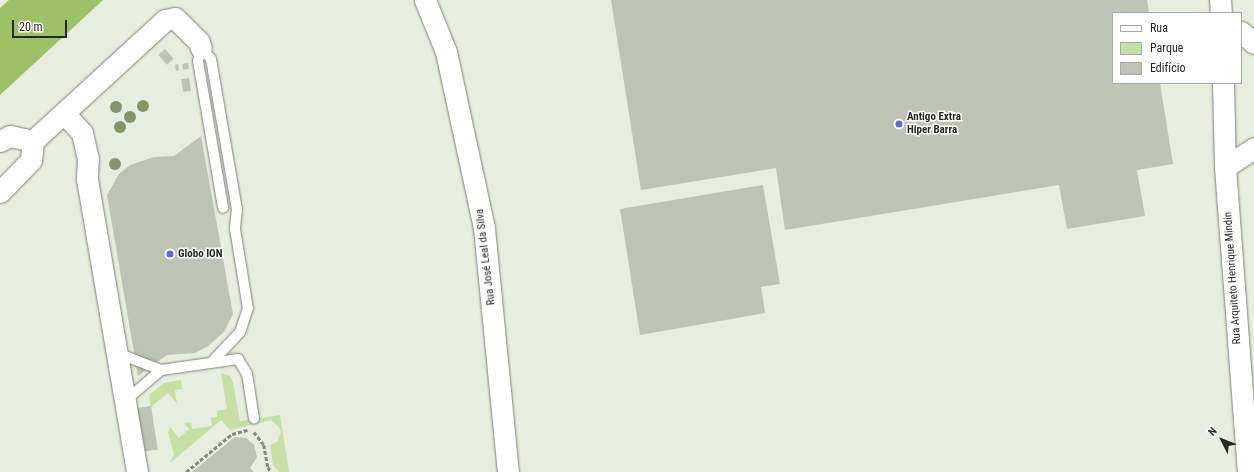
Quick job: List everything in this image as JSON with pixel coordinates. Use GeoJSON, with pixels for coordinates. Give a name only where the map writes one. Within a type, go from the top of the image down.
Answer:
{"type":"FeatureCollection","features":[{"type":"Feature","properties":{"kind":"street","name":"Rua José Leal da Silva"},"geometry":{"type":"LineString","coordinates":[[425,0],[446,52],[484,228],[508,472]]}},
{"type":"Feature","properties":{"kind":"street"},"geometry":{"type":"LineString","coordinates":[[1220,0],[1221,12]]}},
{"type":"Feature","properties":{"kind":"street"},"geometry":{"type":"LineString","coordinates":[[0,192],[31,160],[33,141],[165,20],[175,18],[199,42],[201,48]]}},
{"type":"Feature","properties":{"kind":"street"},"geometry":{"type":"LineString","coordinates":[[1242,33],[1254,43]]}},
{"type":"Feature","properties":{"kind":"street","name":"Rua Arquiteto Henrique Mindin"},"geometry":{"type":"LineString","coordinates":[[1223,84],[1225,167],[1248,472]]}},
{"type":"Feature","properties":{"kind":"street"},"geometry":{"type":"LineString","coordinates":[[64,113],[82,133],[88,158],[87,179],[137,472]]}},
{"type":"Feature","properties":{"kind":"street"},"geometry":{"type":"LineString","coordinates":[[0,141],[10,136],[33,141]]}},
{"type":"Feature","properties":{"kind":"street"},"geometry":{"type":"LineString","coordinates":[[1225,167],[1254,148]]}},
{"type":"Feature","properties":{"kind":"lane"},"geometry":{"type":"LineString","coordinates":[[201,48],[198,61],[223,208]]}},
{"type":"Feature","properties":{"kind":"lane"},"geometry":{"type":"LineString","coordinates":[[201,48],[211,59],[237,209],[235,229],[248,308],[240,332],[213,361]]}},
{"type":"Feature","properties":{"kind":"lane"},"geometry":{"type":"LineString","coordinates":[[117,353],[161,370]]}},
{"type":"Feature","properties":{"kind":"lane"},"geometry":{"type":"LineString","coordinates":[[125,401],[161,370],[213,361],[238,359],[244,365],[254,418]]}},
{"type":"Feature","properties":{"kind":"path"},"geometry":{"type":"LineString","coordinates":[[186,472],[232,434],[250,430],[256,433],[264,445],[268,467],[272,472]]}},
{"type":"Feature","properties":{"kind":"green space"},"geometry":{"type":"Polygon","coordinates":[[[9,0],[103,0],[0,95],[0,8],[9,0]]]}},
{"type":"Feature","properties":{"kind":"green space"},"geometry":{"type":"Polygon","coordinates":[[[221,373],[230,376],[233,382],[240,421],[280,415],[289,472],[279,472],[273,465],[270,445],[277,442],[281,432],[279,427],[271,420],[230,430],[221,420],[170,463],[174,454],[168,432],[170,427],[179,438],[189,429],[184,423],[191,422],[192,429],[212,426],[211,418],[217,417],[217,411],[227,409],[221,373]]]}},
{"type":"Feature","properties":{"kind":"green space"},"geometry":{"type":"Polygon","coordinates":[[[181,380],[182,389],[175,390],[177,404],[168,393],[151,407],[149,395],[164,383],[181,380]]]}},
{"type":"Feature","properties":{"kind":"building","name":"Antigo Extra Hiper Barra"},"geometry":{"type":"Polygon","coordinates":[[[611,0],[1147,0],[1149,12],[1112,12],[1112,84],[1160,84],[1173,164],[1137,170],[1145,216],[1067,229],[1059,185],[785,230],[776,168],[641,190],[611,0]]]}},
{"type":"Feature","properties":{"kind":"building"},"geometry":{"type":"Polygon","coordinates":[[[165,49],[174,59],[167,65],[158,55],[165,49]]]}},
{"type":"Feature","properties":{"kind":"building"},"geometry":{"type":"Polygon","coordinates":[[[188,63],[189,69],[183,70],[182,64],[188,63]]]}},
{"type":"Feature","properties":{"kind":"building"},"geometry":{"type":"Polygon","coordinates":[[[178,64],[179,70],[176,71],[175,65],[178,64]]]}},
{"type":"Feature","properties":{"kind":"building"},"geometry":{"type":"Polygon","coordinates":[[[189,78],[191,91],[183,92],[181,79],[189,78]]]}},
{"type":"Feature","properties":{"kind":"building","name":"Globo ION"},"geometry":{"type":"Polygon","coordinates":[[[201,136],[233,314],[224,332],[208,346],[195,353],[167,355],[138,376],[107,195],[119,174],[130,165],[154,157],[174,156],[201,136]]]}},
{"type":"Feature","properties":{"kind":"building"},"geometry":{"type":"Polygon","coordinates":[[[763,185],[780,284],[761,287],[765,313],[640,335],[620,209],[763,185]]]}},
{"type":"Feature","properties":{"kind":"building"},"geometry":{"type":"Polygon","coordinates":[[[151,406],[158,449],[143,452],[136,408],[151,406]]]}},
{"type":"Feature","properties":{"kind":"building"},"geometry":{"type":"Polygon","coordinates":[[[235,437],[246,438],[254,445],[257,457],[250,468],[254,472],[192,472],[235,437]]]}},
{"type":"Feature","properties":{"kind":"place","name":"Antigo Extra Hiper Barra"},"geometry":{"type":"Point","coordinates":[899,124]}},
{"type":"Feature","properties":{"kind":"place","name":"Globo ION"},"geometry":{"type":"Point","coordinates":[170,254]}}]}
